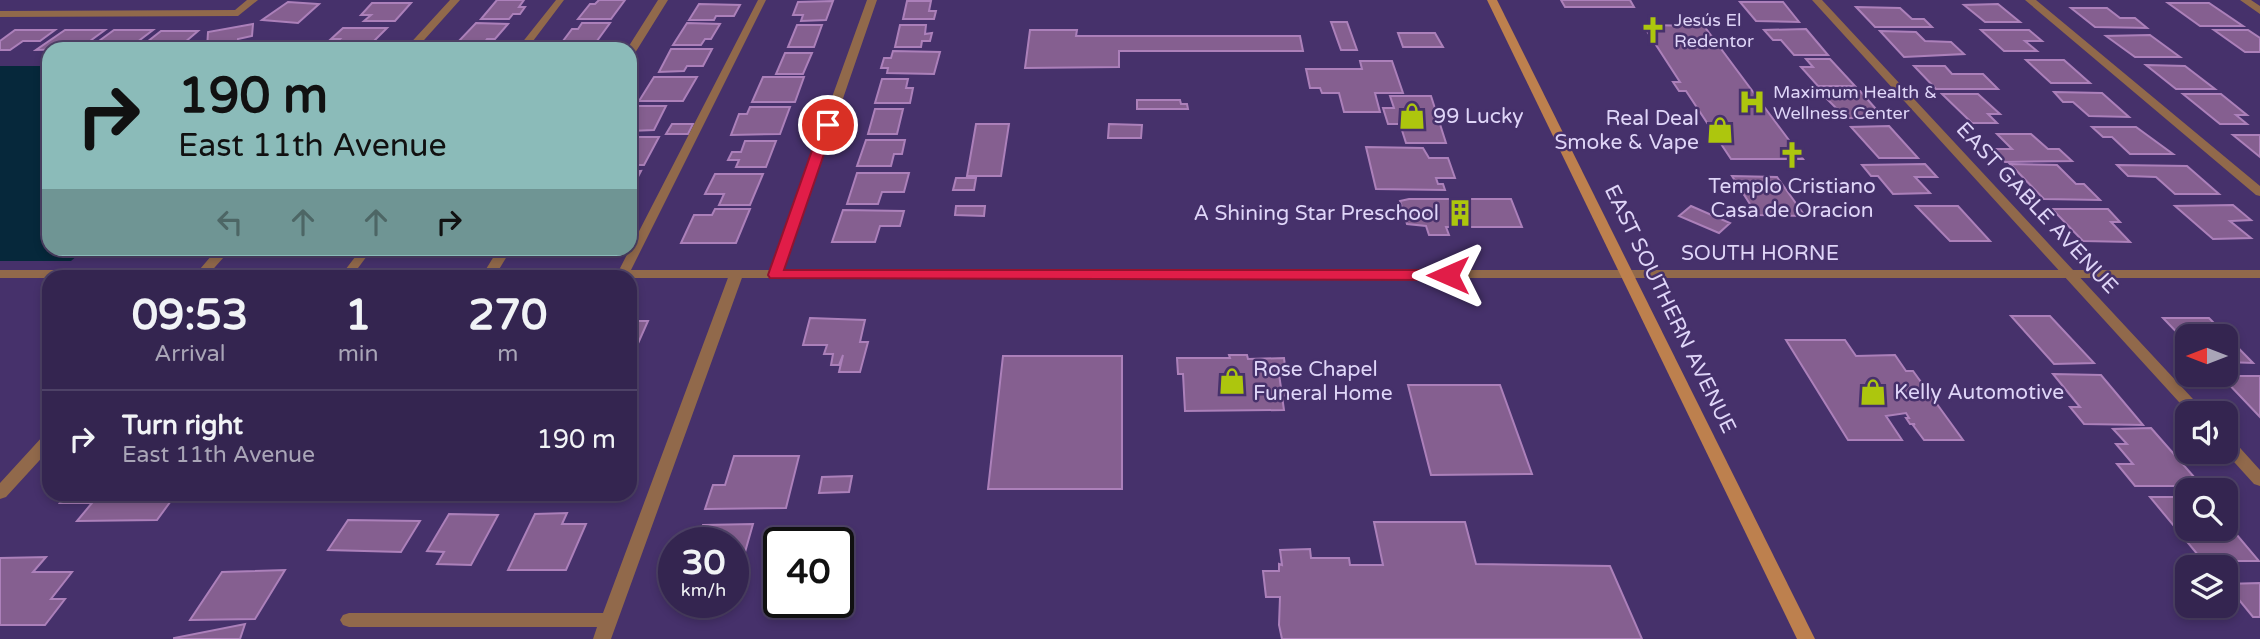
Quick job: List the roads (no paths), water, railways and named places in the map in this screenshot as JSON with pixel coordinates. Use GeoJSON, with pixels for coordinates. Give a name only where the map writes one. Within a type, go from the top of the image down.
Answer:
{"type":"FeatureCollection","features":[{"type":"Feature","properties":{"kind":"main road","name":"EAST SOUTHERN AVENUE"},"geometry":{"type":"LineString","coordinates":[[1492,0],[1806,639]]}},
{"type":"Feature","properties":{"kind":"street"},"geometry":{"type":"LineString","coordinates":[[0,14],[237,13],[253,0]]}},
{"type":"Feature","properties":{"kind":"street"},"geometry":{"type":"LineString","coordinates":[[416,42],[455,0]]}},
{"type":"Feature","properties":{"kind":"street"},"geometry":{"type":"LineString","coordinates":[[637,42],[663,0]]}},
{"type":"Feature","properties":{"kind":"street"},"geometry":{"type":"LineString","coordinates":[[775,275],[872,0]]}},
{"type":"Feature","properties":{"kind":"street","name":"EAST GABLE AVENUE"},"geometry":{"type":"LineString","coordinates":[[1817,0],[2187,401]]}},
{"type":"Feature","properties":{"kind":"street"},"geometry":{"type":"LineString","coordinates":[[2030,0],[2260,192]]}},
{"type":"Feature","properties":{"kind":"street"},"geometry":{"type":"LineString","coordinates":[[2245,0],[2260,11]]}},
{"type":"Feature","properties":{"kind":"street"},"geometry":{"type":"LineString","coordinates":[[206,270],[219,256]]}},
{"type":"Feature","properties":{"kind":"street","name":"SOUTH HORNE"},"geometry":{"type":"LineString","coordinates":[[0,274],[42,274]]}},
{"type":"Feature","properties":{"kind":"street","name":"SOUTH HORNE"},"geometry":{"type":"LineString","coordinates":[[637,274],[2260,274]]}},
{"type":"Feature","properties":{"kind":"street"},"geometry":{"type":"LineString","coordinates":[[602,639],[736,275]]}},
{"type":"Feature","properties":{"kind":"street"},"geometry":{"type":"LineString","coordinates":[[0,493],[42,448]]}},
{"type":"Feature","properties":{"kind":"street"},"geometry":{"type":"LineString","coordinates":[[2238,456],[2260,480]]}},
{"type":"Feature","properties":{"kind":"street"},"geometry":{"type":"LineString","coordinates":[[349,620],[609,620]]}},
{"type":"Feature","properties":{"kind":"lane"},"geometry":{"type":"LineString","coordinates":[[527,42],[560,0]]}},
{"type":"Feature","properties":{"kind":"lane"},"geometry":{"type":"LineString","coordinates":[[637,246],[762,0]]}},
{"type":"Feature","properties":{"kind":"lane"},"geometry":{"type":"LineString","coordinates":[[351,270],[362,256]]}},
{"type":"Feature","properties":{"kind":"water"},"geometry":{"type":"Polygon","coordinates":[[[0,66],[42,66],[42,256],[77,256],[71,261],[0,261],[0,66]]]}},
{"type":"Feature","properties":{"kind":"place","name":"Jesús El Redentor"},"geometry":{"type":"Point","coordinates":[1653,30]}},
{"type":"Feature","properties":{"kind":"place","name":"Maximum Health & Wellness Center"},"geometry":{"type":"Point","coordinates":[1752,102]}},
{"type":"Feature","properties":{"kind":"place","name":"99 Lucky"},"geometry":{"type":"Point","coordinates":[1412,116]}},
{"type":"Feature","properties":{"kind":"place","name":"Real Deal Smoke & Vape"},"geometry":{"type":"Point","coordinates":[1720,130]}},
{"type":"Feature","properties":{"kind":"place","name":"Templo Cristiano Casa de Oracion"},"geometry":{"type":"Point","coordinates":[1792,155]}},
{"type":"Feature","properties":{"kind":"place","name":"A Shining Star Preschool"},"geometry":{"type":"Point","coordinates":[1460,213]}},
{"type":"Feature","properties":{"kind":"place","name":"Rose Chapel Funeral Home"},"geometry":{"type":"Point","coordinates":[1232,381]}},
{"type":"Feature","properties":{"kind":"place","name":"Kelly Automotive"},"geometry":{"type":"Point","coordinates":[1873,392]}}]}
